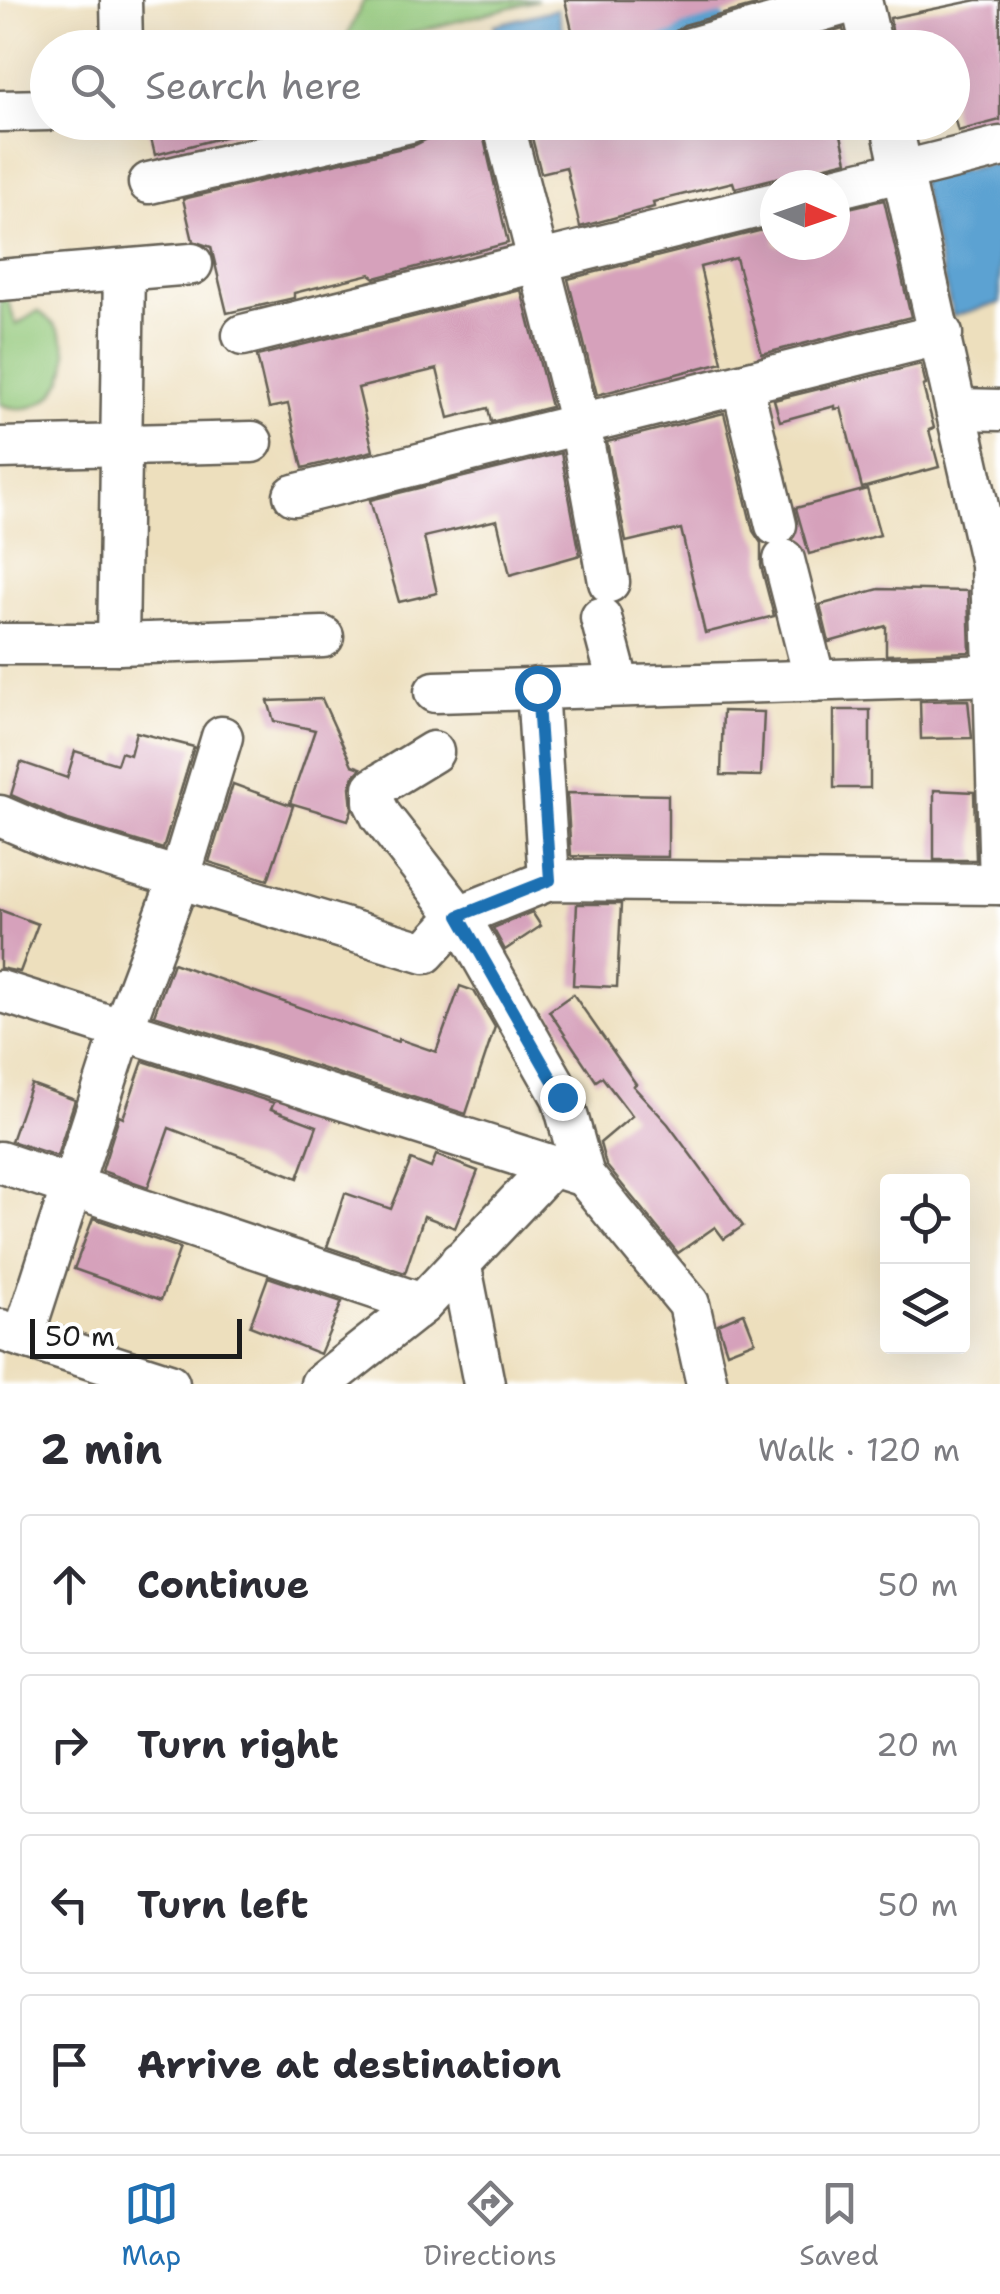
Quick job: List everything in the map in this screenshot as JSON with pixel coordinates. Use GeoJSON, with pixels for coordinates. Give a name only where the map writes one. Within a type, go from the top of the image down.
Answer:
{"type":"FeatureCollection","features":[{"type":"Feature","properties":{"kind":"street"},"geometry":{"type":"LineString","coordinates":[[122,0],[122,30]]}},
{"type":"Feature","properties":{"kind":"street"},"geometry":{"type":"LineString","coordinates":[[754,30],[860,0],[868,30]]}},
{"type":"Feature","properties":{"kind":"street"},"geometry":{"type":"LineString","coordinates":[[0,111],[30,110]]}},
{"type":"Feature","properties":{"kind":"street"},"geometry":{"type":"LineString","coordinates":[[149,183],[333,140]]}},
{"type":"Feature","properties":{"kind":"street"},"geometry":{"type":"LineString","coordinates":[[508,140],[580,424],[618,686]]}},
{"type":"Feature","properties":{"kind":"street"},"geometry":{"type":"LineString","coordinates":[[0,816],[60,842],[425,953],[459,916],[550,880],[1000,884],[991,564],[896,140]]}},
{"type":"Feature","properties":{"kind":"street"},"geometry":{"type":"LineString","coordinates":[[850,184],[1000,147]]}},
{"type":"Feature","properties":{"kind":"street"},"geometry":{"type":"LineString","coordinates":[[243,335],[760,207]]}},
{"type":"Feature","properties":{"kind":"street"},"geometry":{"type":"LineString","coordinates":[[0,280],[192,264]]}},
{"type":"Feature","properties":{"kind":"street"},"geometry":{"type":"LineString","coordinates":[[118,644],[124,270]]}},
{"type":"Feature","properties":{"kind":"street"},"geometry":{"type":"LineString","coordinates":[[294,496],[942,334]]}},
{"type":"Feature","properties":{"kind":"street"},"geometry":{"type":"LineString","coordinates":[[742,384],[815,681]]}},
{"type":"Feature","properties":{"kind":"street"},"geometry":{"type":"LineString","coordinates":[[958,410],[1000,410]]}},
{"type":"Feature","properties":{"kind":"street"},"geometry":{"type":"LineString","coordinates":[[0,448],[252,442]]}},
{"type":"Feature","properties":{"kind":"street"},"geometry":{"type":"LineString","coordinates":[[0,644],[322,636]]}},
{"type":"Feature","properties":{"kind":"street"},"geometry":{"type":"LineString","coordinates":[[435,692],[996,675]]}},
{"type":"Feature","properties":{"kind":"street"},"geometry":{"type":"LineString","coordinates":[[537,688],[550,880]]}},
{"type":"Feature","properties":{"kind":"street"},"geometry":{"type":"LineString","coordinates":[[169,1384],[12,1334],[73,1186],[122,1030],[179,880],[222,737]]}},
{"type":"Feature","properties":{"kind":"street"},"geometry":{"type":"LineString","coordinates":[[433,752],[374,788],[374,802],[459,916],[562,1097],[568,1171]]}},
{"type":"Feature","properties":{"kind":"street"},"geometry":{"type":"LineString","coordinates":[[0,991],[568,1171],[689,1304],[707,1384]]}},
{"type":"Feature","properties":{"kind":"street"},"geometry":{"type":"LineString","coordinates":[[0,1162],[422,1304]]}},
{"type":"Feature","properties":{"kind":"street"},"geometry":{"type":"LineString","coordinates":[[321,1384],[422,1304],[460,1262],[568,1171]]}},
{"type":"Feature","properties":{"kind":"street"},"geometry":{"type":"LineString","coordinates":[[460,1262],[484,1384]]}},
{"type":"Feature","properties":{"kind":"green space"},"geometry":{"type":"Polygon","coordinates":[[[364,0],[538,0],[424,30],[350,30],[364,0]]]}},
{"type":"Feature","properties":{"kind":"green space"},"geometry":{"type":"Polygon","coordinates":[[[1,280],[16,325],[38,311],[56,327],[65,345],[67,363],[62,380],[52,395],[38,405],[20,408],[0,404],[1,280]]]}},
{"type":"Feature","properties":{"kind":"water"},"geometry":{"type":"Polygon","coordinates":[[[557,9],[563,30],[495,30],[494,25],[557,9]]]}},
{"type":"Feature","properties":{"kind":"water"},"geometry":{"type":"Polygon","coordinates":[[[1000,162],[1000,303],[953,316],[919,179],[1000,162]]]}},
{"type":"Feature","properties":{"kind":"building"},"geometry":{"type":"Polygon","coordinates":[[[565,0],[755,0],[756,5],[677,30],[572,30],[565,0]]]}},
{"type":"Feature","properties":{"kind":"building"},"geometry":{"type":"Polygon","coordinates":[[[977,0],[1000,0],[1000,120],[970,128],[970,30],[892,30],[890,18],[977,0]]]}},
{"type":"Feature","properties":{"kind":"building"},"geometry":{"type":"Polygon","coordinates":[[[151,140],[213,140],[155,155],[151,140]]]}},
{"type":"Feature","properties":{"kind":"building"},"geometry":{"type":"Polygon","coordinates":[[[425,140],[484,140],[508,243],[375,278],[370,274],[294,293],[294,298],[227,313],[211,247],[193,241],[183,199],[425,140]]]}},
{"type":"Feature","properties":{"kind":"building"},"geometry":{"type":"Polygon","coordinates":[[[533,140],[842,140],[847,161],[810,170],[760,170],[760,182],[735,188],[733,182],[653,202],[654,207],[580,227],[566,167],[541,173],[533,140]]]}},
{"type":"Feature","properties":{"kind":"building"},"geometry":{"type":"Polygon","coordinates":[[[884,200],[911,317],[762,354],[736,258],[700,267],[722,362],[597,395],[568,279],[760,231],[760,260],[850,260],[850,208],[884,200]]]}},
{"type":"Feature","properties":{"kind":"building"},"geometry":{"type":"Polygon","coordinates":[[[521,290],[551,407],[491,422],[488,408],[449,418],[437,369],[358,388],[373,451],[303,468],[288,404],[269,408],[257,356],[521,290]]]}},
{"type":"Feature","properties":{"kind":"building"},"geometry":{"type":"Polygon","coordinates":[[[921,364],[934,428],[929,430],[939,467],[862,488],[841,408],[835,406],[780,421],[774,400],[921,364]]]}},
{"type":"Feature","properties":{"kind":"building"},"geometry":{"type":"Polygon","coordinates":[[[724,413],[753,531],[761,543],[761,566],[774,616],[705,633],[681,529],[626,542],[607,442],[724,413]]]}},
{"type":"Feature","properties":{"kind":"building"},"geometry":{"type":"Polygon","coordinates":[[[561,453],[580,555],[510,575],[497,520],[424,537],[437,593],[399,602],[370,500],[561,453]]]}},
{"type":"Feature","properties":{"kind":"building"},"geometry":{"type":"Polygon","coordinates":[[[867,489],[880,535],[809,554],[796,508],[867,489]]]}},
{"type":"Feature","properties":{"kind":"building"},"geometry":{"type":"Polygon","coordinates":[[[879,589],[968,591],[970,652],[886,655],[886,626],[829,642],[820,605],[879,589]]]}},
{"type":"Feature","properties":{"kind":"building"},"geometry":{"type":"Polygon","coordinates":[[[322,699],[352,765],[361,768],[350,787],[352,809],[348,820],[290,803],[315,730],[274,721],[268,701],[322,699]]]}},
{"type":"Feature","properties":{"kind":"building"},"geometry":{"type":"Polygon","coordinates":[[[968,700],[972,738],[921,739],[920,701],[968,700]]]}},
{"type":"Feature","properties":{"kind":"building"},"geometry":{"type":"Polygon","coordinates":[[[834,710],[870,710],[870,788],[834,788],[834,710]]]}},
{"type":"Feature","properties":{"kind":"building"},"geometry":{"type":"Polygon","coordinates":[[[723,711],[764,712],[761,776],[721,775],[723,711]]]}},
{"type":"Feature","properties":{"kind":"building"},"geometry":{"type":"Polygon","coordinates":[[[136,732],[194,747],[163,849],[68,820],[11,795],[21,762],[67,778],[75,751],[117,764],[121,752],[130,755],[136,732]]]}},
{"type":"Feature","properties":{"kind":"building"},"geometry":{"type":"Polygon","coordinates":[[[233,784],[293,806],[268,880],[209,862],[233,784]]]}},
{"type":"Feature","properties":{"kind":"building"},"geometry":{"type":"Polygon","coordinates":[[[934,790],[974,792],[976,860],[934,860],[934,790]]]}},
{"type":"Feature","properties":{"kind":"building"},"geometry":{"type":"Polygon","coordinates":[[[567,793],[668,795],[668,857],[571,856],[567,793]]]}},
{"type":"Feature","properties":{"kind":"building"},"geometry":{"type":"Polygon","coordinates":[[[577,904],[621,904],[617,987],[573,985],[577,904]]]}},
{"type":"Feature","properties":{"kind":"building"},"geometry":{"type":"Polygon","coordinates":[[[0,910],[38,924],[20,972],[0,968],[0,910]]]}},
{"type":"Feature","properties":{"kind":"building"},"geometry":{"type":"Polygon","coordinates":[[[532,912],[541,926],[505,950],[493,928],[532,912]]]}},
{"type":"Feature","properties":{"kind":"building"},"geometry":{"type":"Polygon","coordinates":[[[173,963],[436,1052],[460,986],[474,991],[495,1027],[466,1114],[154,1015],[173,963]]]}},
{"type":"Feature","properties":{"kind":"building"},"geometry":{"type":"Polygon","coordinates":[[[573,994],[636,1084],[633,1086],[668,1124],[743,1226],[724,1239],[715,1227],[678,1253],[606,1165],[600,1143],[632,1116],[602,1077],[596,1081],[549,1011],[573,994]]]}},
{"type":"Feature","properties":{"kind":"building"},"geometry":{"type":"Polygon","coordinates":[[[143,1061],[274,1103],[271,1109],[317,1126],[298,1178],[169,1128],[148,1187],[102,1171],[119,1116],[123,1118],[143,1061]]]}},
{"type":"Feature","properties":{"kind":"building"},"geometry":{"type":"Polygon","coordinates":[[[31,1084],[75,1100],[57,1156],[11,1141],[31,1084]]]}},
{"type":"Feature","properties":{"kind":"building"},"geometry":{"type":"Polygon","coordinates":[[[436,1155],[478,1171],[455,1228],[424,1216],[405,1273],[327,1247],[345,1193],[391,1209],[411,1160],[431,1168],[436,1155]]]}},
{"type":"Feature","properties":{"kind":"building"},"geometry":{"type":"Polygon","coordinates":[[[93,1218],[180,1248],[161,1300],[74,1269],[93,1218]]]}},
{"type":"Feature","properties":{"kind":"building"},"geometry":{"type":"Polygon","coordinates":[[[268,1277],[342,1302],[320,1354],[250,1326],[268,1277]]]}},
{"type":"Feature","properties":{"kind":"building"},"geometry":{"type":"Polygon","coordinates":[[[744,1313],[755,1341],[727,1352],[718,1324],[744,1313]]]}},
{"type":"Feature","properties":{"kind":"waterway"},"geometry":{"type":"LineString","coordinates":[[695,30],[712,25]]}},
{"type":"Feature","properties":{"kind":"route"},"geometry":{"type":"LineString","coordinates":[[537,688],[550,880],[459,916],[562,1097]]}}]}
